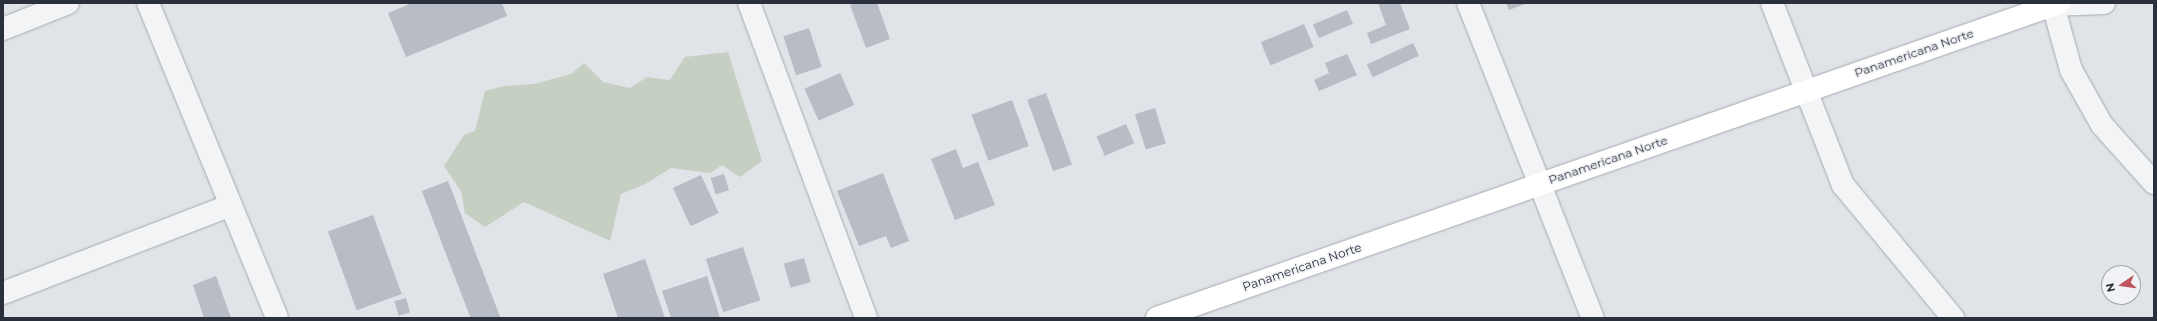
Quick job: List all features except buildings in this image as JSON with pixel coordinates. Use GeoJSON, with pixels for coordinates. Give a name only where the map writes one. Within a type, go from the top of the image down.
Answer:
{"type":"FeatureCollection","features":[{"type":"Feature","properties":{"kind":"highway","name":"Panamericana Norte"},"geometry":{"type":"LineString","coordinates":[[1157,318],[2056,4]]}},
{"type":"Feature","properties":{"kind":"street"},"geometry":{"type":"LineString","coordinates":[[3,29],[68,3]]}},
{"type":"Feature","properties":{"kind":"street"},"geometry":{"type":"LineString","coordinates":[[148,3],[229,206],[277,318]]}},
{"type":"Feature","properties":{"kind":"street"},"geometry":{"type":"LineString","coordinates":[[749,3],[866,318]]}},
{"type":"Feature","properties":{"kind":"street"},"geometry":{"type":"LineString","coordinates":[[1468,3],[1593,318]]}},
{"type":"Feature","properties":{"kind":"street"},"geometry":{"type":"LineString","coordinates":[[1772,3],[1805,91],[1843,185],[1953,318]]}},
{"type":"Feature","properties":{"kind":"street"},"geometry":{"type":"LineString","coordinates":[[2104,3],[2056,4],[2071,70],[2102,125],[2154,183]]}},
{"type":"Feature","properties":{"kind":"street"},"geometry":{"type":"LineString","coordinates":[[3,293],[229,206]]}},
{"type":"Feature","properties":{"kind":"green space"},"geometry":{"type":"Polygon","coordinates":[[[728,52],[762,161],[740,177],[722,165],[710,173],[671,168],[645,184],[621,194],[610,241],[524,202],[485,227],[465,213],[461,191],[444,166],[464,135],[475,131],[485,91],[504,86],[534,84],[571,74],[584,63],[603,82],[630,88],[647,77],[670,80],[685,57],[728,52]]]}}]}
